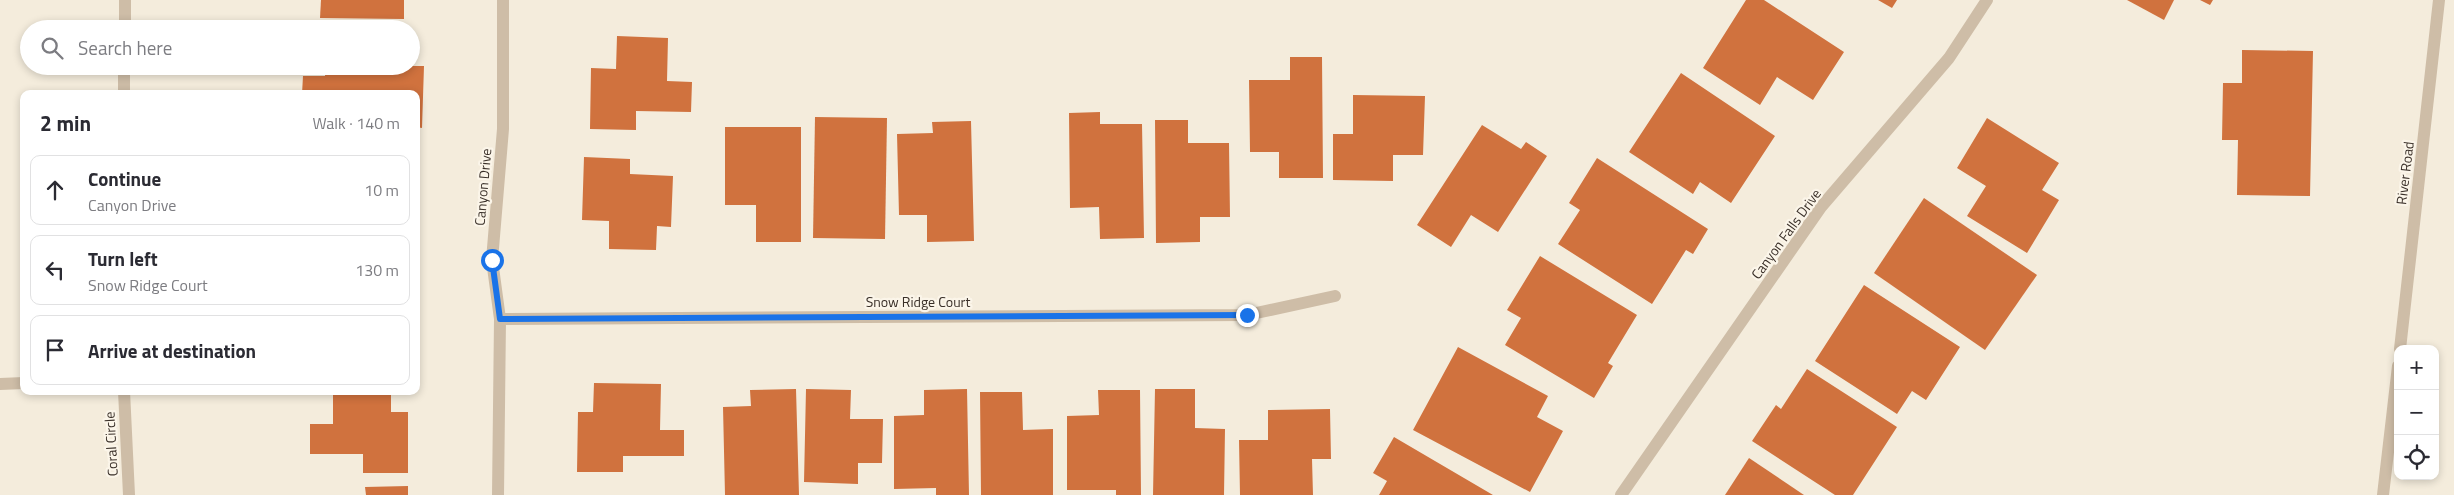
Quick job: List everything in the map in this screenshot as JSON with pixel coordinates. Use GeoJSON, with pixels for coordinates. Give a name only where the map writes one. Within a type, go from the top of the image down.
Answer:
{"type":"FeatureCollection","features":[{"type":"Feature","properties":{"kind":"street"},"geometry":{"type":"LineString","coordinates":[[125,0],[125,20]]}},
{"type":"Feature","properties":{"kind":"street","name":"Canyon Drive"},"geometry":{"type":"LineString","coordinates":[[498,495],[500,319],[492,260],[503,129],[503,0]]}},
{"type":"Feature","properties":{"kind":"street","name":"Canyon Falls Drive"},"geometry":{"type":"LineString","coordinates":[[1621,495],[1821,207],[1949,58],[1987,0]]}},
{"type":"Feature","properties":{"kind":"street","name":"River Road"},"geometry":{"type":"LineString","coordinates":[[2400,345],[2439,0]]}},
{"type":"Feature","properties":{"kind":"street"},"geometry":{"type":"LineString","coordinates":[[124,75],[124,90]]}},
{"type":"Feature","properties":{"kind":"street","name":"Snow Ridge Court"},"geometry":{"type":"LineString","coordinates":[[500,319],[1247,315],[1335,296]]}},
{"type":"Feature","properties":{"kind":"street"},"geometry":{"type":"LineString","coordinates":[[0,384],[20,384]]}},
{"type":"Feature","properties":{"kind":"street"},"geometry":{"type":"LineString","coordinates":[[2383,495],[2395,390]]}},
{"type":"Feature","properties":{"kind":"street","name":"Coral Circle"},"geometry":{"type":"LineString","coordinates":[[124,395],[128,495]]}},
{"type":"Feature","properties":{"kind":"building"},"geometry":{"type":"Polygon","coordinates":[[[321,0],[404,0],[404,19],[320,18],[321,0]]]}},
{"type":"Feature","properties":{"kind":"building"},"geometry":{"type":"Polygon","coordinates":[[[1746,0],[1764,0],[1844,52],[1813,100],[1777,77],[1760,105],[1703,68],[1746,0]]]}},
{"type":"Feature","properties":{"kind":"building"},"geometry":{"type":"Polygon","coordinates":[[[1878,0],[1897,0],[1892,8],[1878,0]]]}},
{"type":"Feature","properties":{"kind":"building"},"geometry":{"type":"Polygon","coordinates":[[[2127,0],[2174,0],[2164,20],[2127,0]]]}},
{"type":"Feature","properties":{"kind":"building"},"geometry":{"type":"Polygon","coordinates":[[[2200,0],[2213,0],[2210,5],[2200,0]]]}},
{"type":"Feature","properties":{"kind":"building"},"geometry":{"type":"Polygon","coordinates":[[[617,36],[668,38],[667,81],[692,82],[691,112],[636,111],[636,130],[590,129],[591,68],[616,69],[617,36]]]}},
{"type":"Feature","properties":{"kind":"building"},"geometry":{"type":"Polygon","coordinates":[[[2242,50],[2313,51],[2310,196],[2237,195],[2238,140],[2222,140],[2223,83],[2242,83],[2242,50]]]}},
{"type":"Feature","properties":{"kind":"building"},"geometry":{"type":"Polygon","coordinates":[[[1290,57],[1322,57],[1323,178],[1279,178],[1279,152],[1250,152],[1249,80],[1290,80],[1290,57]]]}},
{"type":"Feature","properties":{"kind":"building"},"geometry":{"type":"Polygon","coordinates":[[[420,66],[424,66],[422,128],[420,128],[420,90],[302,90],[303,76],[420,75],[420,66]]]}},
{"type":"Feature","properties":{"kind":"building"},"geometry":{"type":"Polygon","coordinates":[[[1681,73],[1775,136],[1731,203],[1700,182],[1693,194],[1629,152],[1681,73]]]}},
{"type":"Feature","properties":{"kind":"building"},"geometry":{"type":"Polygon","coordinates":[[[1353,95],[1425,96],[1423,155],[1393,155],[1393,181],[1333,180],[1333,134],[1353,134],[1353,95]]]}},
{"type":"Feature","properties":{"kind":"building"},"geometry":{"type":"Polygon","coordinates":[[[1100,112],[1100,124],[1142,124],[1144,238],[1100,239],[1099,207],[1070,208],[1069,113],[1100,112]]]}},
{"type":"Feature","properties":{"kind":"building"},"geometry":{"type":"Polygon","coordinates":[[[815,117],[887,118],[885,239],[813,238],[815,117]]]}},
{"type":"Feature","properties":{"kind":"building"},"geometry":{"type":"Polygon","coordinates":[[[1987,118],[2059,163],[2042,190],[2059,200],[2027,253],[1967,216],[1986,186],[1957,168],[1987,118]]]}},
{"type":"Feature","properties":{"kind":"building"},"geometry":{"type":"Polygon","coordinates":[[[1155,120],[1188,120],[1188,143],[1229,143],[1230,217],[1200,217],[1200,242],[1156,243],[1155,120]]]}},
{"type":"Feature","properties":{"kind":"building"},"geometry":{"type":"Polygon","coordinates":[[[971,121],[974,241],[927,242],[927,215],[899,215],[897,134],[933,133],[932,122],[971,121]]]}},
{"type":"Feature","properties":{"kind":"building"},"geometry":{"type":"Polygon","coordinates":[[[1482,125],[1521,149],[1526,142],[1547,156],[1498,232],[1471,215],[1451,247],[1417,225],[1482,125]]]}},
{"type":"Feature","properties":{"kind":"building"},"geometry":{"type":"Polygon","coordinates":[[[725,127],[801,127],[801,242],[756,242],[756,205],[725,205],[725,127]]]}},
{"type":"Feature","properties":{"kind":"building"},"geometry":{"type":"Polygon","coordinates":[[[584,157],[630,159],[630,174],[673,176],[671,227],[657,226],[656,250],[609,249],[609,221],[582,220],[584,157]]]}},
{"type":"Feature","properties":{"kind":"building"},"geometry":{"type":"Polygon","coordinates":[[[1597,158],[1708,229],[1693,254],[1686,250],[1652,304],[1558,244],[1580,210],[1569,203],[1597,158]]]}},
{"type":"Feature","properties":{"kind":"building"},"geometry":{"type":"Polygon","coordinates":[[[1924,198],[2037,275],[1985,350],[1874,273],[1924,198]]]}},
{"type":"Feature","properties":{"kind":"building"},"geometry":{"type":"Polygon","coordinates":[[[1540,256],[1637,315],[1608,363],[1613,366],[1594,398],[1505,345],[1521,318],[1507,310],[1540,256]]]}},
{"type":"Feature","properties":{"kind":"building"},"geometry":{"type":"Polygon","coordinates":[[[1864,285],[1960,347],[1926,400],[1912,391],[1897,414],[1815,361],[1864,285]]]}},
{"type":"Feature","properties":{"kind":"building"},"geometry":{"type":"Polygon","coordinates":[[[1458,347],[1548,396],[1537,417],[1563,431],[1530,492],[1413,430],[1458,347]]]}},
{"type":"Feature","properties":{"kind":"building"},"geometry":{"type":"Polygon","coordinates":[[[1807,369],[1897,427],[1853,495],[1835,495],[1752,441],[1776,405],[1781,409],[1807,369]]]}},
{"type":"Feature","properties":{"kind":"building"},"geometry":{"type":"Polygon","coordinates":[[[594,383],[661,384],[660,430],[684,430],[684,456],[623,456],[623,472],[577,472],[578,412],[593,412],[594,383]]]}},
{"type":"Feature","properties":{"kind":"building"},"geometry":{"type":"Polygon","coordinates":[[[796,389],[799,495],[725,495],[723,407],[751,406],[750,390],[796,389]]]}},
{"type":"Feature","properties":{"kind":"building"},"geometry":{"type":"Polygon","coordinates":[[[806,389],[851,390],[850,419],[883,419],[882,463],[858,463],[858,484],[804,482],[806,389]]]}},
{"type":"Feature","properties":{"kind":"building"},"geometry":{"type":"Polygon","coordinates":[[[967,389],[969,495],[936,495],[936,488],[894,489],[894,416],[924,415],[924,390],[967,389]]]}},
{"type":"Feature","properties":{"kind":"building"},"geometry":{"type":"Polygon","coordinates":[[[1155,389],[1195,389],[1195,428],[1225,429],[1224,495],[1153,495],[1155,389]]]}},
{"type":"Feature","properties":{"kind":"building"},"geometry":{"type":"Polygon","coordinates":[[[1098,390],[1140,390],[1141,495],[1116,495],[1116,490],[1067,490],[1067,416],[1099,415],[1098,390]]]}},
{"type":"Feature","properties":{"kind":"building"},"geometry":{"type":"Polygon","coordinates":[[[980,392],[1022,392],[1023,430],[1053,429],[1053,495],[981,495],[980,392]]]}},
{"type":"Feature","properties":{"kind":"building"},"geometry":{"type":"Polygon","coordinates":[[[333,395],[391,395],[391,412],[408,412],[408,473],[363,473],[363,454],[310,454],[310,424],[333,424],[333,395]]]}},
{"type":"Feature","properties":{"kind":"building"},"geometry":{"type":"Polygon","coordinates":[[[1330,409],[1331,459],[1312,459],[1313,495],[1240,495],[1239,440],[1268,440],[1268,410],[1330,409]]]}},
{"type":"Feature","properties":{"kind":"building"},"geometry":{"type":"Polygon","coordinates":[[[1394,437],[1493,495],[1379,495],[1387,481],[1373,473],[1394,437]]]}},
{"type":"Feature","properties":{"kind":"building"},"geometry":{"type":"Polygon","coordinates":[[[1749,458],[1804,495],[1725,495],[1749,458]]]}},
{"type":"Feature","properties":{"kind":"building"},"geometry":{"type":"Polygon","coordinates":[[[408,486],[408,495],[366,495],[365,487],[408,486]]]}},
{"type":"Feature","properties":{"kind":"route"},"geometry":{"type":"LineString","coordinates":[[492,260],[500,319],[1247,315]]}}]}
